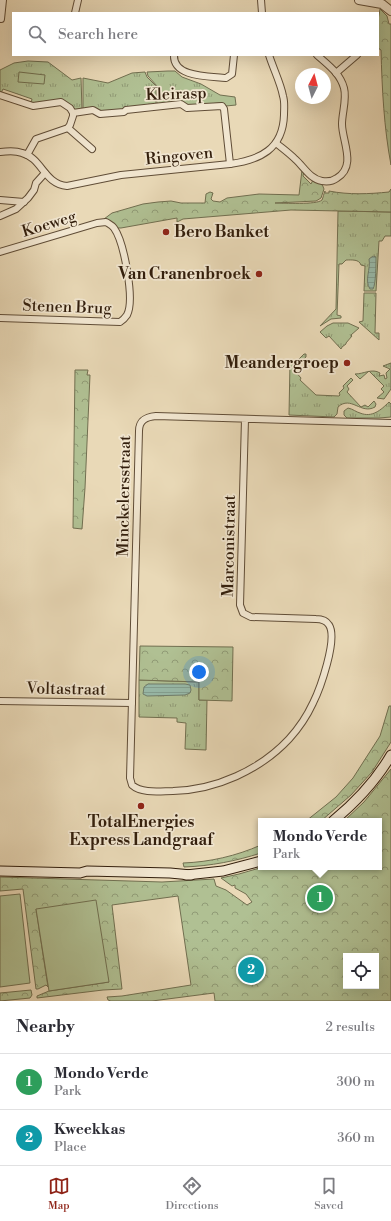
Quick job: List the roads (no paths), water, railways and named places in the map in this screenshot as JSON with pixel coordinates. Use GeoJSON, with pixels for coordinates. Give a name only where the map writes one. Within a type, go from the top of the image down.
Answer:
{"type":"FeatureCollection","features":[{"type":"Feature","properties":{"kind":"main road"},"geometry":{"type":"LineString","coordinates":[[336,818],[364,792],[381,772],[391,755]]}},
{"type":"Feature","properties":{"kind":"main road"},"geometry":{"type":"LineString","coordinates":[[0,871],[80,873],[87,876],[170,877],[223,871],[258,862]]}},
{"type":"Feature","properties":{"kind":"street"},"geometry":{"type":"LineString","coordinates":[[1,19],[3,0]]}},
{"type":"Feature","properties":{"kind":"street"},"geometry":{"type":"LineString","coordinates":[[75,12],[78,0]]}},
{"type":"Feature","properties":{"kind":"street"},"geometry":{"type":"LineString","coordinates":[[261,0],[262,12]]}},
{"type":"Feature","properties":{"kind":"street"},"geometry":{"type":"LineString","coordinates":[[360,0],[382,4],[391,11]]}},
{"type":"Feature","properties":{"kind":"street"},"geometry":{"type":"LineString","coordinates":[[385,0],[391,3]]}},
{"type":"Feature","properties":{"kind":"street"},"geometry":{"type":"LineString","coordinates":[[174,56],[176,65],[185,72],[226,78],[232,74],[234,56]]}},
{"type":"Feature","properties":{"kind":"street"},"geometry":{"type":"LineString","coordinates":[[269,56],[283,96],[284,121],[276,143],[296,159],[314,178],[322,181],[330,181],[339,177],[346,165],[347,158],[342,125],[345,94],[344,88],[336,73],[318,56]]}},
{"type":"Feature","properties":{"kind":"street"},"geometry":{"type":"LineString","coordinates":[[336,73],[356,56]]}},
{"type":"Feature","properties":{"kind":"street"},"geometry":{"type":"LineString","coordinates":[[0,95],[33,106],[63,103],[70,108],[73,113],[72,121],[68,128],[36,139],[27,154],[18,152],[0,152]]}},
{"type":"Feature","properties":{"kind":"street","name":"Kleirasp"},"geometry":{"type":"LineString","coordinates":[[73,113],[93,110],[100,114],[124,112],[126,110],[181,104],[187,108],[222,106],[224,109],[230,164]]}},
{"type":"Feature","properties":{"kind":"street"},"geometry":{"type":"LineString","coordinates":[[68,128],[92,148]]}},
{"type":"Feature","properties":{"kind":"street","name":"Ringoven"},"geometry":{"type":"LineString","coordinates":[[27,154],[56,184],[67,186],[121,175],[246,162],[263,154],[276,143]]}},
{"type":"Feature","properties":{"kind":"street"},"geometry":{"type":"LineString","coordinates":[[0,216],[16,209],[24,202],[34,190],[36,183],[45,173]]}},
{"type":"Feature","properties":{"kind":"street"},"geometry":{"type":"LineString","coordinates":[[0,200],[24,202]]}},
{"type":"Feature","properties":{"kind":"street","name":"Koeweg"},"geometry":{"type":"LineString","coordinates":[[0,252],[90,225],[106,222]]}},
{"type":"Feature","properties":{"kind":"street","name":"Stenen Brug"},"geometry":{"type":"LineString","coordinates":[[0,318],[116,322],[120,322],[124,319],[128,310],[128,272],[114,227],[106,222]]}},
{"type":"Feature","properties":{"kind":"street","name":"Minckelersstraat"},"geometry":{"type":"LineString","coordinates":[[132,703],[140,422],[146,417],[156,416],[391,422]]}},
{"type":"Feature","properties":{"kind":"street","name":"Marconistraat"},"geometry":{"type":"LineString","coordinates":[[132,703],[130,778],[132,785],[141,790],[183,790],[205,787],[234,777],[255,766],[272,754],[290,738],[313,704],[320,688],[329,654],[331,633],[329,624],[322,620],[316,619],[251,617],[243,613],[241,610],[245,419]]}},
{"type":"Feature","properties":{"kind":"street","name":"Voltastraat"},"geometry":{"type":"LineString","coordinates":[[0,701],[132,703]]}},
{"type":"Feature","properties":{"kind":"place","name":"Bero Banket"},"geometry":{"type":"Point","coordinates":[166,232]}},
{"type":"Feature","properties":{"kind":"place","name":"Van Cranenbroek"},"geometry":{"type":"Point","coordinates":[259,274]}},
{"type":"Feature","properties":{"kind":"place","name":"Meandergroep"},"geometry":{"type":"Point","coordinates":[347,363]}},
{"type":"Feature","properties":{"kind":"place","name":"TotalEnergies Express Landgraaf"},"geometry":{"type":"Point","coordinates":[141,806]}},
{"type":"Feature","properties":{"kind":"place","name":"Mondo Verde"},"geometry":{"type":"Point","coordinates":[320,898]}},
{"type":"Feature","properties":{"kind":"place","name":"Kweekkas"},"geometry":{"type":"Point","coordinates":[251,970]}}]}
